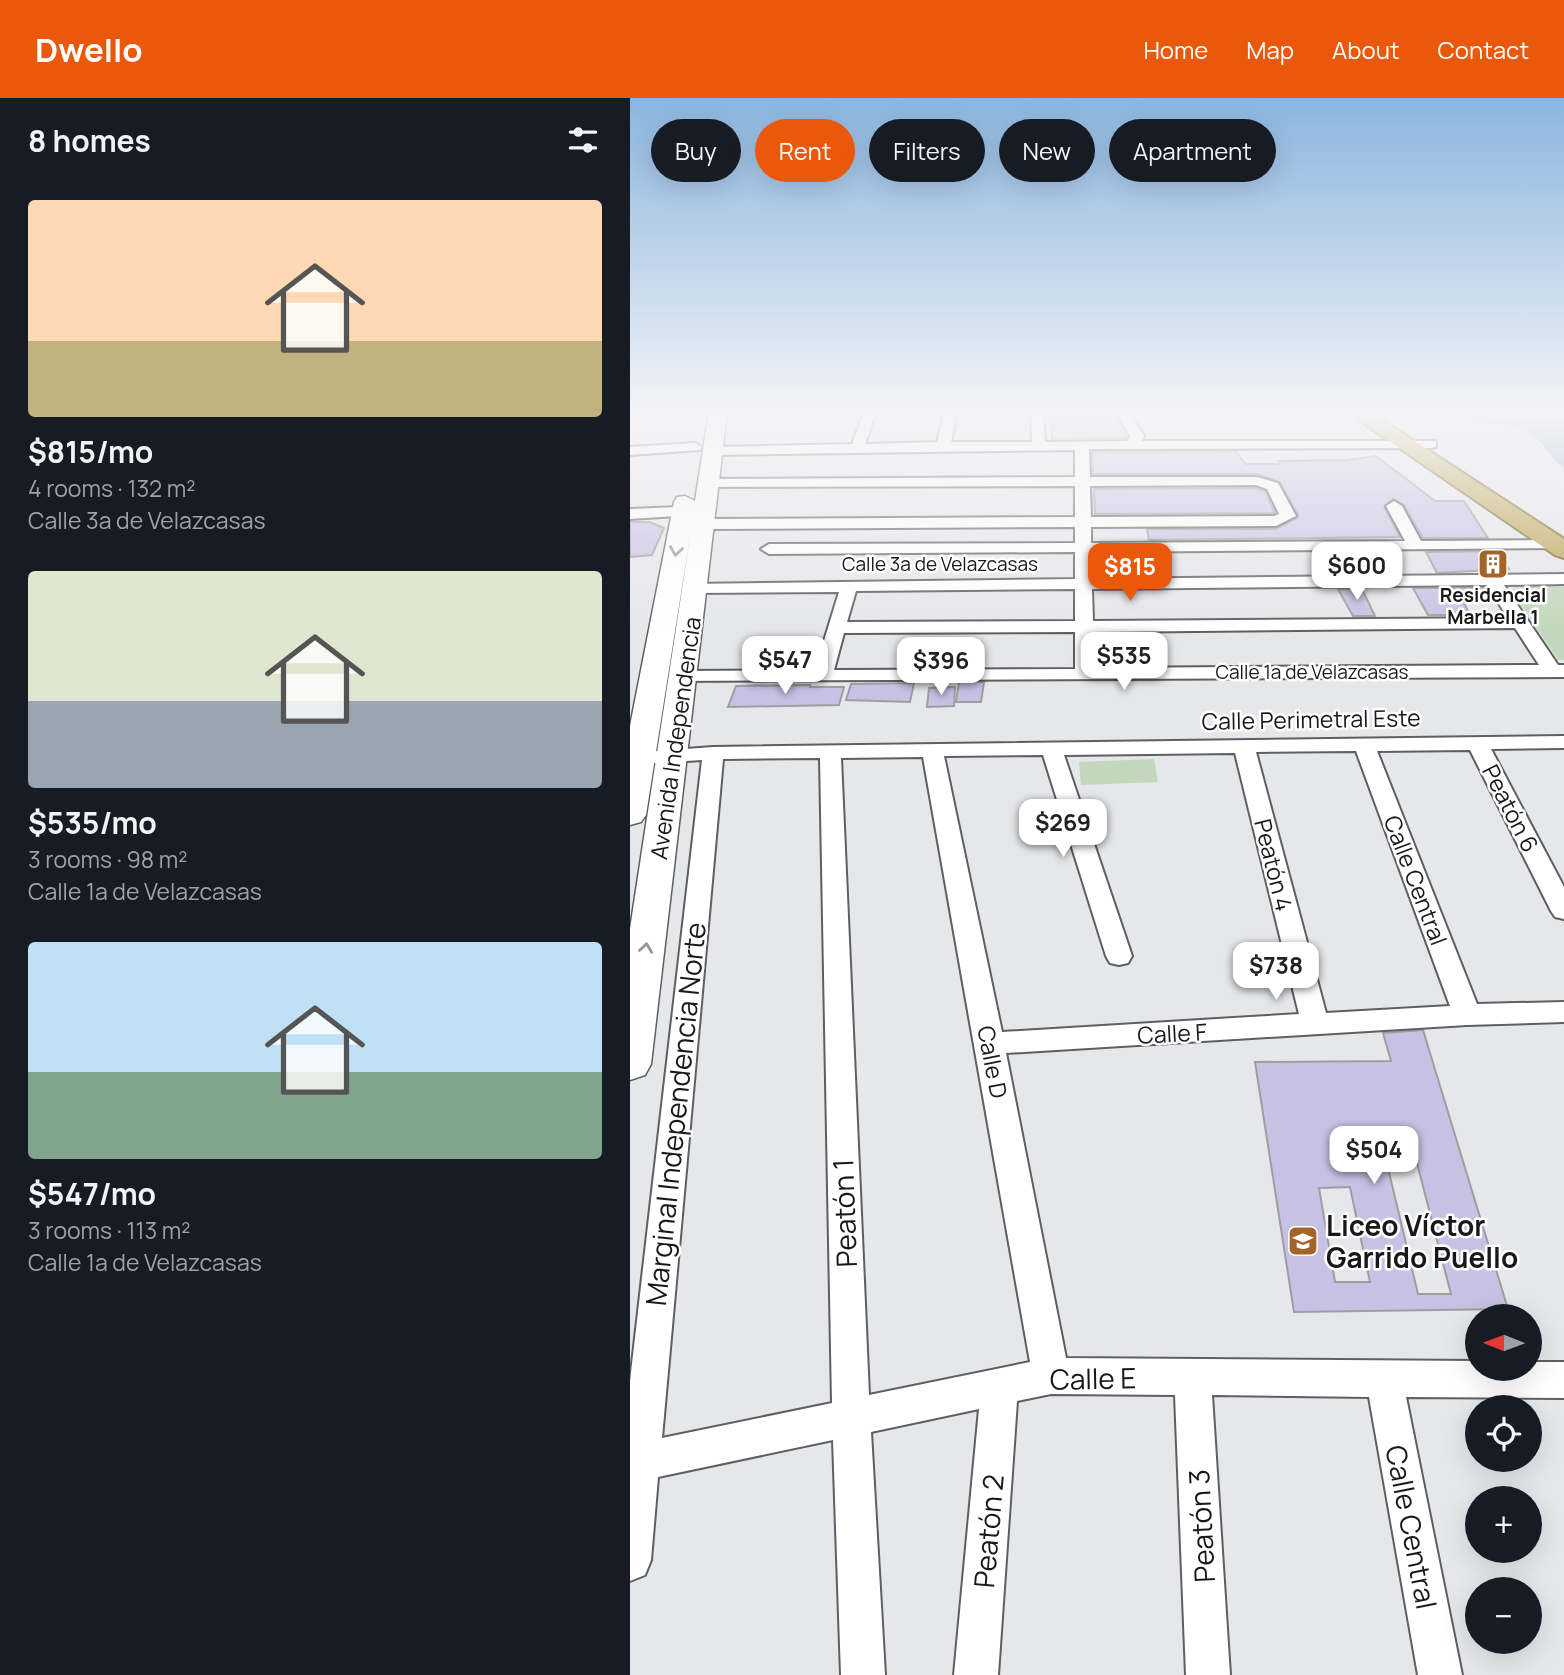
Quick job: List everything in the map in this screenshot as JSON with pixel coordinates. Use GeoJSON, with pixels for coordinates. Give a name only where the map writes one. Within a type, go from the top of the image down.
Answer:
{"type":"FeatureCollection","features":[{"type":"Feature","properties":{"kind":"highway"},"geometry":{"type":"LineString","coordinates":[[1480,486],[1561,541]]}},
{"type":"Feature","properties":{"kind":"main road","name":"Avenida Independencia"},"geometry":{"type":"LineString","coordinates":[[630,1064],[695,588],[702,486]]}},
{"type":"Feature","properties":{"kind":"main road","name":"Avenida Independencia"},"geometry":{"type":"LineString","coordinates":[[630,815],[660,626],[700,508],[702,486]]}},
{"type":"Feature","properties":{"kind":"street"},"geometry":{"type":"LineString","coordinates":[[630,514],[1058,486]]}},
{"type":"Feature","properties":{"kind":"street"},"geometry":{"type":"LineString","coordinates":[[1083,486],[1085,672]]}},
{"type":"Feature","properties":{"kind":"street"},"geometry":{"type":"LineString","coordinates":[[700,508],[1083,520],[1284,519],[1288,511],[1272,486]]}},
{"type":"Feature","properties":{"kind":"street"},"geometry":{"type":"LineString","coordinates":[[1394,506],[1415,545]]}},
{"type":"Feature","properties":{"kind":"street"},"geometry":{"type":"LineString","coordinates":[[769,549],[1415,545],[1561,541]]}},
{"type":"Feature","properties":{"kind":"street","name":"Calle 3a de Velazcasas"},"geometry":{"type":"LineString","coordinates":[[695,588],[1564,579]]}},
{"type":"Feature","properties":{"kind":"street"},"geometry":{"type":"LineString","coordinates":[[1492,580],[1520,624],[1558,671]]}},
{"type":"Feature","properties":{"kind":"street"},"geometry":{"type":"LineString","coordinates":[[823,675],[849,586]]}},
{"type":"Feature","properties":{"kind":"street"},"geometry":{"type":"LineString","coordinates":[[836,628],[1520,624]]}},
{"type":"Feature","properties":{"kind":"street","name":"Calle 1a de Velazcasas"},"geometry":{"type":"LineString","coordinates":[[683,677],[1085,672],[1558,671]]}},
{"type":"Feature","properties":{"kind":"street","name":"Calle Perimetral Este"},"geometry":{"type":"LineString","coordinates":[[639,758],[713,753],[932,749],[1564,742]]}},
{"type":"Feature","properties":{"kind":"street","name":"Peatón 6"},"geometry":{"type":"LineString","coordinates":[[1477,743],[1564,911]]}},
{"type":"Feature","properties":{"kind":"street","name":"Calle Central"},"geometry":{"type":"LineString","coordinates":[[1364,744],[1467,1015]]}},
{"type":"Feature","properties":{"kind":"street","name":"Peatón 4"},"geometry":{"type":"LineString","coordinates":[[1244,746],[1315,1024]]}},
{"type":"Feature","properties":{"kind":"street"},"geometry":{"type":"LineString","coordinates":[[1051,748],[1119,956]]}},
{"type":"Feature","properties":{"kind":"street","name":"Calle D"},"geometry":{"type":"LineString","coordinates":[[932,749],[990,1043],[1051,1376]]}},
{"type":"Feature","properties":{"kind":"street","name":"Peatón 1"},"geometry":{"type":"LineString","coordinates":[[830,751],[851,1419],[863,1675]]}},
{"type":"Feature","properties":{"kind":"street","name":"Marginal Independencia Norte"},"geometry":{"type":"LineString","coordinates":[[630,1560],[634,1464],[713,753]]}},
{"type":"Feature","properties":{"kind":"street","name":"Calle F"},"geometry":{"type":"LineString","coordinates":[[990,1043],[1467,1015],[1564,1012]]}},
{"type":"Feature","properties":{"kind":"street","name":"Calle E"},"geometry":{"type":"LineString","coordinates":[[634,1464],[1051,1376],[1564,1380]]}},
{"type":"Feature","properties":{"kind":"street","name":"Peatón 3"},"geometry":{"type":"LineString","coordinates":[[1193,1377],[1208,1675]]}},
{"type":"Feature","properties":{"kind":"street","name":"Calle Central"},"geometry":{"type":"LineString","coordinates":[[1384,1380],[1440,1675]]}},
{"type":"Feature","properties":{"kind":"street","name":"Peatón 2"},"geometry":{"type":"LineString","coordinates":[[976,1675],[1000,1387]]}},
{"type":"Feature","properties":{"kind":"green space"},"geometry":{"type":"Polygon","coordinates":[[[1564,585],[1564,660],[1558,660],[1511,589],[1564,585]]]}},
{"type":"Feature","properties":{"kind":"green space"},"geometry":{"type":"Polygon","coordinates":[[[1154,759],[1158,782],[1081,785],[1079,762],[1154,759]]]}},
{"type":"Feature","properties":{"kind":"building"},"geometry":{"type":"Polygon","coordinates":[[[1282,486],[1415,486],[1435,501],[1464,501],[1488,538],[1423,538],[1404,505],[1393,499],[1384,507],[1400,537],[1149,540],[1147,529],[1276,529],[1298,515],[1282,486]]]}},
{"type":"Feature","properties":{"kind":"building"},"geometry":{"type":"Polygon","coordinates":[[[1256,488],[1265,491],[1275,513],[1095,514],[1094,489],[1256,488]]]}},
{"type":"Feature","properties":{"kind":"building"},"geometry":{"type":"Polygon","coordinates":[[[630,522],[650,522],[664,528],[652,555],[630,557],[630,522]]]}},
{"type":"Feature","properties":{"kind":"building"},"geometry":{"type":"Polygon","coordinates":[[[1497,551],[1509,569],[1437,573],[1426,552],[1497,551]]]}},
{"type":"Feature","properties":{"kind":"building"},"geometry":{"type":"Polygon","coordinates":[[[1346,552],[1355,574],[1332,574],[1323,553],[1346,552]]]}},
{"type":"Feature","properties":{"kind":"building"},"geometry":{"type":"Polygon","coordinates":[[[1413,588],[1483,588],[1489,599],[1462,599],[1470,615],[1428,615],[1413,588]]]}},
{"type":"Feature","properties":{"kind":"building"},"geometry":{"type":"Polygon","coordinates":[[[1338,589],[1362,589],[1375,616],[1353,616],[1338,589]]]}},
{"type":"Feature","properties":{"kind":"building"},"geometry":{"type":"Polygon","coordinates":[[[959,682],[984,682],[981,702],[956,702],[959,682]]]}},
{"type":"Feature","properties":{"kind":"building"},"geometry":{"type":"Polygon","coordinates":[[[914,683],[910,702],[846,700],[851,684],[914,683]]]}},
{"type":"Feature","properties":{"kind":"building"},"geometry":{"type":"Polygon","coordinates":[[[736,686],[844,687],[839,705],[728,707],[736,686]]]}},
{"type":"Feature","properties":{"kind":"building"},"geometry":{"type":"Polygon","coordinates":[[[955,687],[954,706],[927,707],[929,688],[955,687]]]}},
{"type":"Feature","properties":{"kind":"building"},"geometry":{"type":"Polygon","coordinates":[[[1423,1030],[1506,1304],[1465,1304],[1465,1310],[1294,1312],[1255,1062],[1391,1061],[1383,1033],[1423,1030]],[[1411,1140],[1383,1147],[1418,1294],[1451,1294],[1411,1140]],[[1350,1187],[1319,1188],[1335,1282],[1370,1282],[1350,1187]]]}},
{"type":"Feature","properties":{"kind":"place","name":"Residencial Marbella 1"},"geometry":{"type":"Point","coordinates":[1493,564]}},
{"type":"Feature","properties":{"kind":"place","name":"Liceo Víctor Garrido Puello"},"geometry":{"type":"Point","coordinates":[1303,1241]}}]}
